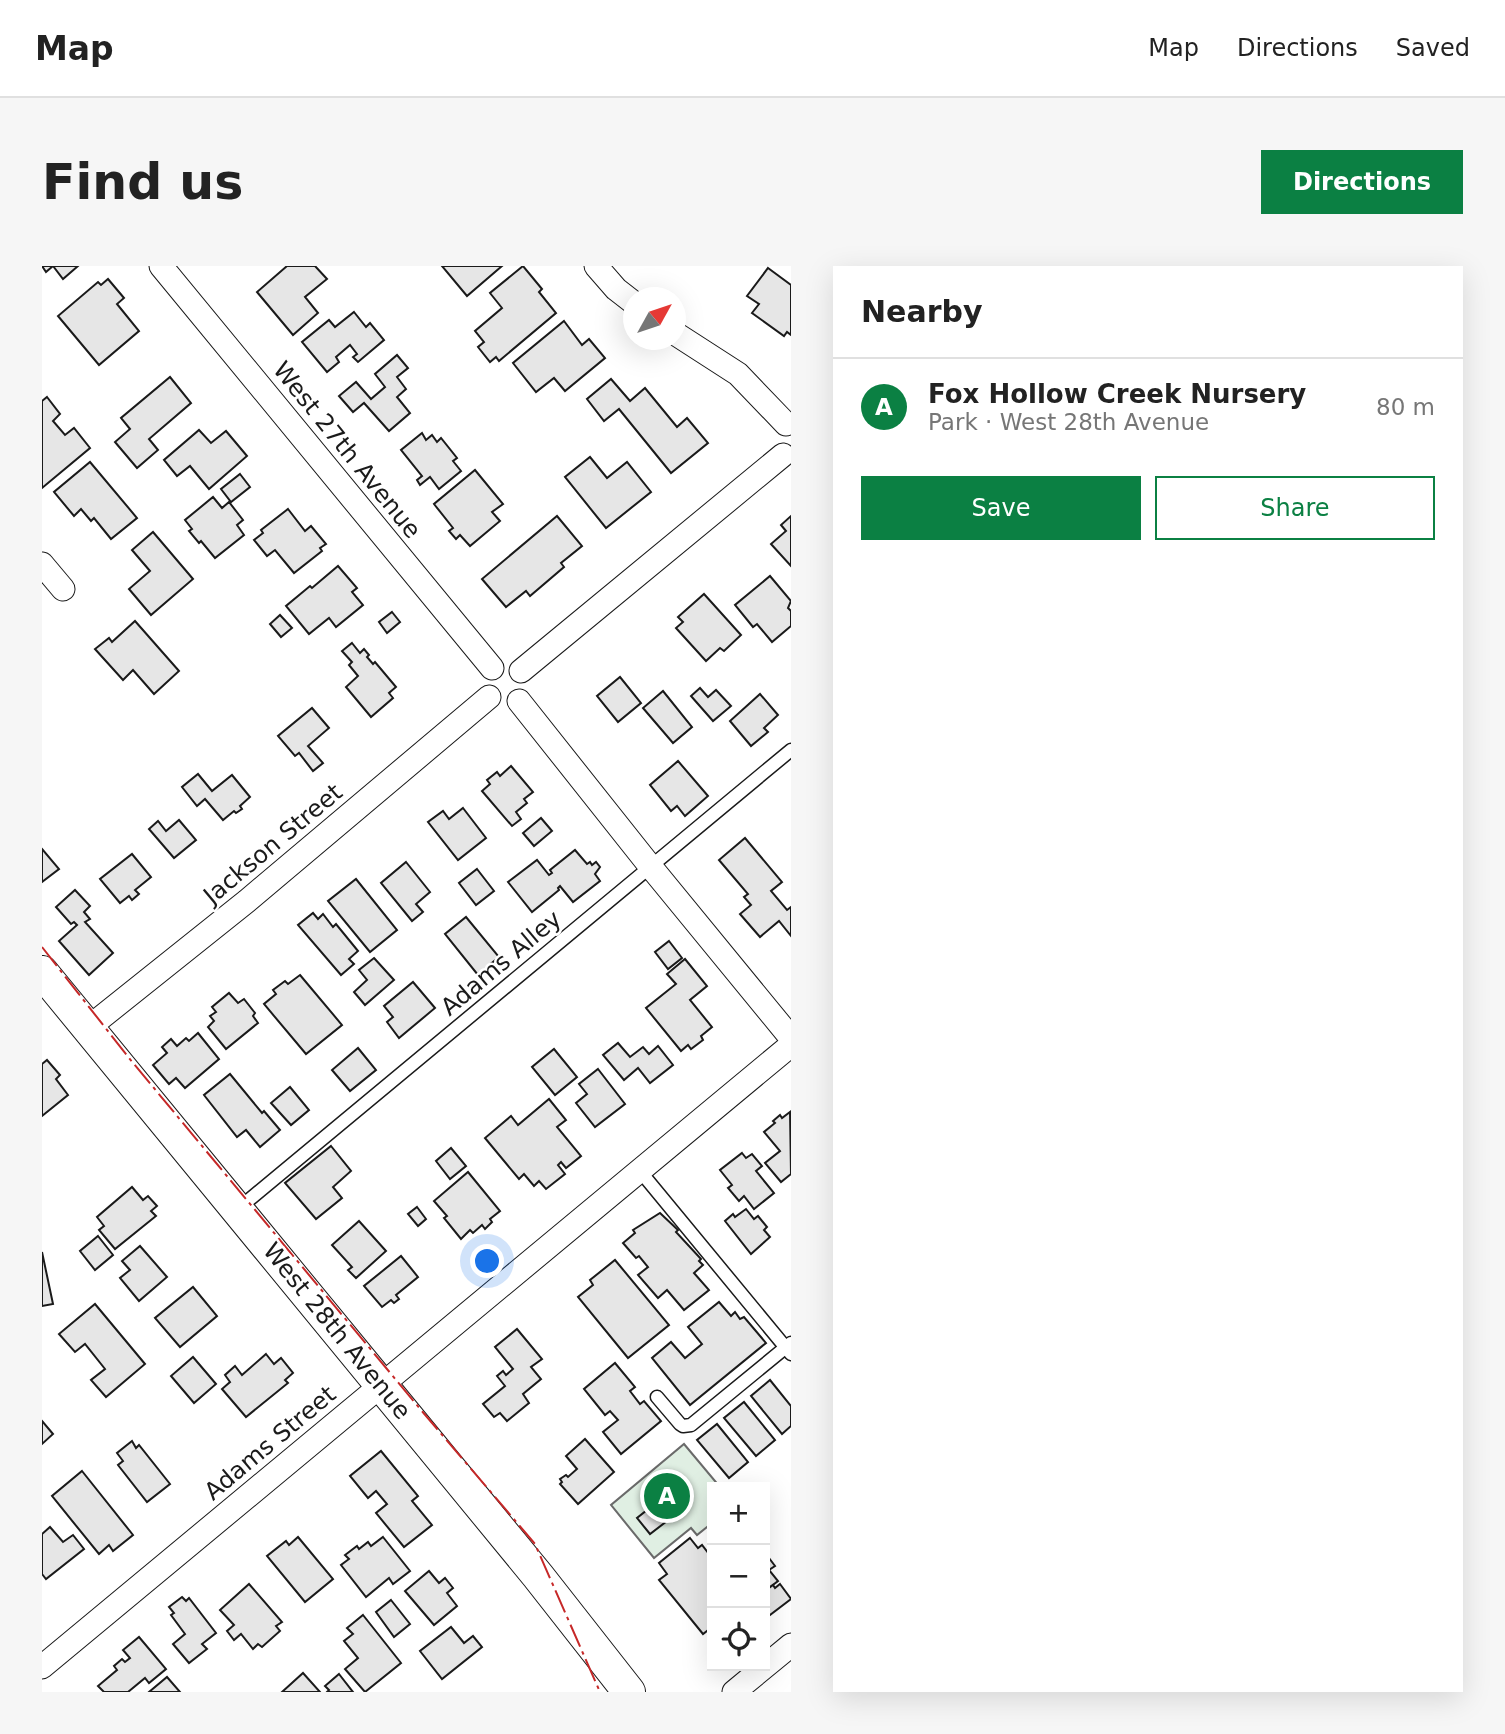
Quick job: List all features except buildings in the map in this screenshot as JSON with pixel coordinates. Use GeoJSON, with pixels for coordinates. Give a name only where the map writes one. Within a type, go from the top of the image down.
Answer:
{"type":"FeatureCollection","features":[{"type":"Feature","properties":{"kind":"main road","name":"West 28th Avenue"},"geometry":{"type":"LineString","coordinates":[[42,972],[538,1576],[629,1692]]}},
{"type":"Feature","properties":{"kind":"street","name":"West 27th Avenue"},"geometry":{"type":"LineString","coordinates":[[162,266],[492,668]]}},
{"type":"Feature","properties":{"kind":"street"},"geometry":{"type":"LineString","coordinates":[[596,266],[623,294]]}},
{"type":"Feature","properties":{"kind":"street"},"geometry":{"type":"LineString","coordinates":[[521,671],[787,458],[778,446],[778,438],[788,423],[738,374],[686,340]]}},
{"type":"Feature","properties":{"kind":"street"},"geometry":{"type":"LineString","coordinates":[[42,564],[63,589]]}},
{"type":"Feature","properties":{"kind":"street"},"geometry":{"type":"LineString","coordinates":[[508,663],[521,671],[526,678],[526,688],[519,701],[506,706],[489,698],[485,681],[492,668],[508,663]]}},
{"type":"Feature","properties":{"kind":"street","name":"Jackson Street"},"geometry":{"type":"LineString","coordinates":[[88,1028],[247,901],[489,698]]}},
{"type":"Feature","properties":{"kind":"street"},"geometry":{"type":"LineString","coordinates":[[519,701],[791,1038]]}},
{"type":"Feature","properties":{"kind":"street","name":"Adams Street"},"geometry":{"type":"LineString","coordinates":[[42,1667],[791,1045]]}},
{"type":"Feature","properties":{"kind":"street"},"geometry":{"type":"LineString","coordinates":[[734,1692],[791,1645]]}},
{"type":"Feature","properties":{"kind":"lane","name":"Adams Alley"},"geometry":{"type":"LineString","coordinates":[[237,1209],[791,750]]}},
{"type":"Feature","properties":{"kind":"lane"},"geometry":{"type":"LineString","coordinates":[[640,1171],[789,1348],[687,1427],[680,1424],[657,1397]]}},
{"type":"Feature","properties":{"kind":"green space"},"geometry":{"type":"Polygon","coordinates":[[[684,1444],[716,1482],[707,1482],[707,1527],[697,1535],[691,1528],[654,1558],[611,1505],[684,1444]]]}},
{"type":"Feature","properties":{"kind":"power"},"geometry":{"type":"LineString","coordinates":[[42,947],[129,1058],[535,1544],[600,1692]]}},
{"type":"Feature","properties":{"kind":"place","name":"Fox Hollow Creek Nursery"},"geometry":{"type":"Point","coordinates":[667,1496]}}]}
